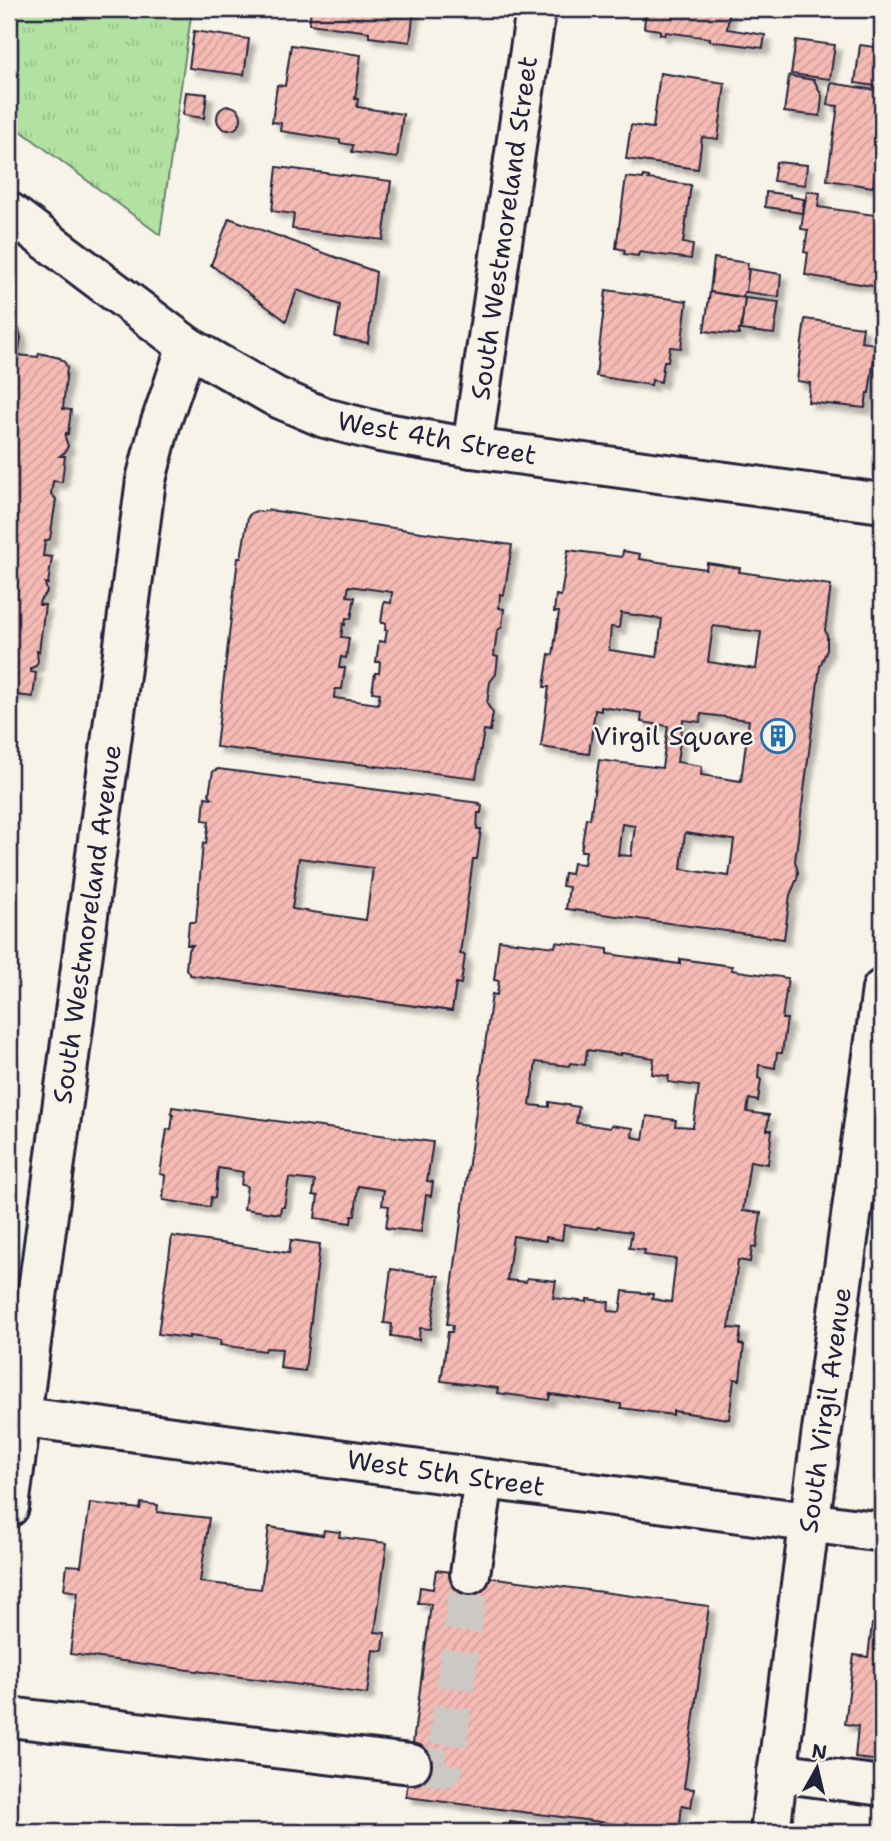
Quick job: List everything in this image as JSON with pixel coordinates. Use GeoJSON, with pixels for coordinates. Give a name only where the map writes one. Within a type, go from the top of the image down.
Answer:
{"type":"FeatureCollection","features":[{"type":"Feature","properties":{"kind":"street","name":"South Westmoreland Street"},"geometry":{"type":"LineString","coordinates":[[472,448],[536,9]]}},
{"type":"Feature","properties":{"kind":"street","name":"West 4th Street"},"geometry":{"type":"LineString","coordinates":[[9,212],[187,346],[276,397],[325,418],[380,432],[472,448],[882,503]]}},
{"type":"Feature","properties":{"kind":"street","name":"South Westmoreland Avenue"},"geometry":{"type":"LineString","coordinates":[[9,1507],[15,1416],[146,480],[160,425],[187,346]]}},
{"type":"Feature","properties":{"kind":"street","name":"South Virgil Avenue"},"geometry":{"type":"LineString","coordinates":[[770,1832],[882,989]]}},
{"type":"Feature","properties":{"kind":"street","name":"West 5th Street"},"geometry":{"type":"LineString","coordinates":[[15,1416],[882,1532]]}},
{"type":"Feature","properties":{"kind":"street"},"geometry":{"type":"LineString","coordinates":[[470,1574],[484,1479]]}},
{"type":"Feature","properties":{"kind":"street"},"geometry":{"type":"LineString","coordinates":[[9,1717],[411,1764]]}},
{"type":"Feature","properties":{"kind":"street"},"geometry":{"type":"LineString","coordinates":[[778,1772],[882,1786]]}},
{"type":"Feature","properties":{"kind":"green space"},"geometry":{"type":"Polygon","coordinates":[[[9,9],[192,9],[160,235],[9,122],[9,9]]]}},
{"type":"Feature","properties":{"kind":"building"},"geometry":{"type":"Polygon","coordinates":[[[311,9],[414,9],[410,42],[369,37],[369,32],[309,24],[311,9]]]}},
{"type":"Feature","properties":{"kind":"building"},"geometry":{"type":"Polygon","coordinates":[[[646,9],[730,9],[727,29],[765,35],[763,48],[666,32],[665,35],[660,34],[660,30],[644,28],[646,9]]]}},
{"type":"Feature","properties":{"kind":"building"},"geometry":{"type":"Polygon","coordinates":[[[194,31],[249,39],[244,75],[189,68],[194,31]]]}},
{"type":"Feature","properties":{"kind":"building"},"geometry":{"type":"Polygon","coordinates":[[[796,40],[835,45],[830,79],[791,74],[796,40]]]}},
{"type":"Feature","properties":{"kind":"building"},"geometry":{"type":"Polygon","coordinates":[[[291,45],[361,55],[355,99],[358,99],[357,107],[403,114],[397,158],[352,152],[353,145],[340,143],[340,140],[280,131],[281,123],[272,122],[277,85],[285,86],[291,45]]]}},
{"type":"Feature","properties":{"kind":"building"},"geometry":{"type":"Polygon","coordinates":[[[860,45],[882,48],[882,87],[855,83],[860,45]]]}},
{"type":"Feature","properties":{"kind":"building"},"geometry":{"type":"Polygon","coordinates":[[[660,73],[725,83],[718,139],[702,137],[698,169],[626,159],[631,125],[653,128],[660,73]]]}},
{"type":"Feature","properties":{"kind":"building"},"geometry":{"type":"Polygon","coordinates":[[[789,76],[814,80],[822,96],[820,116],[784,112],[789,76]]]}},
{"type":"Feature","properties":{"kind":"building"},"geometry":{"type":"Polygon","coordinates":[[[831,83],[882,91],[882,155],[878,154],[873,187],[827,180],[838,106],[828,105],[831,83]]]}},
{"type":"Feature","properties":{"kind":"building"},"geometry":{"type":"Polygon","coordinates":[[[186,92],[207,94],[204,118],[183,115],[186,92]]]}},
{"type":"Feature","properties":{"kind":"building"},"geometry":{"type":"Polygon","coordinates":[[[229,106],[238,109],[241,118],[238,127],[229,130],[220,127],[217,118],[220,109],[229,106]]]}},
{"type":"Feature","properties":{"kind":"building"},"geometry":{"type":"Polygon","coordinates":[[[776,162],[807,165],[805,185],[773,181],[776,162]]]}},
{"type":"Feature","properties":{"kind":"building"},"geometry":{"type":"Polygon","coordinates":[[[277,167],[391,181],[383,240],[292,229],[294,214],[272,211],[277,167]]]}},
{"type":"Feature","properties":{"kind":"building"},"geometry":{"type":"Polygon","coordinates":[[[643,176],[691,185],[683,243],[693,245],[691,259],[639,252],[638,256],[624,254],[625,250],[616,248],[626,177],[643,179],[643,176]]]}},
{"type":"Feature","properties":{"kind":"building"},"geometry":{"type":"Polygon","coordinates":[[[807,191],[820,193],[818,207],[882,216],[879,287],[805,275],[808,253],[804,252],[808,230],[801,229],[807,191]]]}},
{"type":"Feature","properties":{"kind":"building"},"geometry":{"type":"Polygon","coordinates":[[[766,192],[804,199],[802,213],[765,207],[766,192]]]}},
{"type":"Feature","properties":{"kind":"building"},"geometry":{"type":"Polygon","coordinates":[[[229,218],[376,272],[368,343],[335,337],[340,305],[297,290],[286,321],[211,265],[229,218]]]}},
{"type":"Feature","properties":{"kind":"building"},"geometry":{"type":"Polygon","coordinates":[[[714,258],[748,263],[746,292],[743,297],[710,292],[714,258]]]}},
{"type":"Feature","properties":{"kind":"building"},"geometry":{"type":"Polygon","coordinates":[[[749,269],[781,274],[779,297],[746,292],[749,269]]]}},
{"type":"Feature","properties":{"kind":"building"},"geometry":{"type":"Polygon","coordinates":[[[606,290],[687,301],[681,348],[670,347],[668,361],[664,361],[661,382],[652,380],[651,385],[596,376],[606,290]]]}},
{"type":"Feature","properties":{"kind":"building"},"geometry":{"type":"Polygon","coordinates":[[[710,292],[745,298],[739,335],[704,331],[710,292]]]}},
{"type":"Feature","properties":{"kind":"building"},"geometry":{"type":"Polygon","coordinates":[[[745,298],[779,302],[774,334],[741,330],[745,298]]]}},
{"type":"Feature","properties":{"kind":"building"},"geometry":{"type":"Polygon","coordinates":[[[805,319],[863,327],[861,342],[876,344],[865,408],[808,402],[810,383],[797,381],[805,319]]]}},
{"type":"Feature","properties":{"kind":"building"},"geometry":{"type":"Polygon","coordinates":[[[9,322],[19,330],[21,338],[18,355],[38,357],[39,353],[60,358],[65,363],[67,367],[63,409],[71,410],[68,434],[66,433],[65,437],[68,446],[60,456],[65,456],[62,482],[53,481],[51,494],[56,499],[50,539],[45,541],[43,556],[52,557],[48,584],[45,583],[47,592],[39,605],[45,605],[39,652],[37,651],[38,661],[36,666],[31,668],[31,672],[36,673],[33,697],[9,694],[9,322]]]}},
{"type":"Feature","properties":{"kind":"building"},"geometry":{"type":"Polygon","coordinates":[[[269,510],[512,545],[504,595],[500,594],[499,608],[504,609],[502,627],[497,631],[494,656],[498,657],[496,674],[490,682],[487,704],[493,713],[490,731],[484,730],[476,778],[216,747],[238,558],[241,558],[248,517],[256,511],[269,510]],[[349,586],[347,596],[355,597],[351,619],[346,618],[345,625],[343,624],[341,637],[349,638],[346,658],[341,657],[339,668],[345,668],[342,689],[335,689],[334,698],[378,704],[380,693],[372,692],[375,673],[379,673],[380,662],[376,662],[379,641],[385,642],[387,630],[386,623],[381,623],[384,602],[391,603],[392,592],[349,586]]]}},
{"type":"Feature","properties":{"kind":"building","name":"Virgil Square"},"geometry":{"type":"Polygon","coordinates":[[[568,550],[622,557],[623,551],[640,554],[639,559],[706,569],[707,563],[740,568],[739,572],[831,585],[825,630],[827,650],[820,666],[795,861],[798,872],[790,895],[784,939],[566,909],[569,887],[562,886],[564,873],[571,874],[573,863],[584,864],[586,851],[581,851],[586,818],[590,819],[599,760],[662,768],[668,726],[641,722],[642,713],[601,707],[601,711],[595,710],[589,754],[541,747],[549,687],[544,687],[549,654],[553,655],[559,612],[554,612],[556,595],[561,596],[568,550]],[[621,613],[619,628],[611,627],[609,650],[657,657],[662,619],[621,613]],[[713,626],[708,662],[756,669],[761,632],[713,626]],[[701,714],[700,722],[683,720],[677,762],[702,766],[701,775],[741,781],[749,720],[701,714]],[[622,824],[618,855],[631,856],[635,826],[622,824]],[[685,833],[681,869],[729,876],[734,840],[685,833]]]}},
{"type":"Feature","properties":{"kind":"building"},"geometry":{"type":"Polygon","coordinates":[[[218,769],[480,803],[482,806],[481,813],[478,813],[477,829],[481,829],[477,859],[473,859],[460,954],[465,955],[461,984],[456,983],[452,1011],[190,975],[186,969],[188,950],[193,945],[187,945],[189,922],[196,922],[203,843],[206,844],[209,821],[203,820],[205,797],[212,798],[209,794],[213,771],[218,769]],[[299,858],[292,909],[366,920],[373,868],[299,858]]]}},
{"type":"Feature","properties":{"kind":"building"},"geometry":{"type":"Polygon","coordinates":[[[499,940],[555,947],[556,942],[608,949],[608,954],[680,964],[680,959],[732,966],[731,970],[788,978],[782,1019],[787,1019],[782,1053],[777,1053],[775,1068],[759,1065],[758,1078],[761,1079],[758,1101],[749,1099],[747,1112],[769,1115],[767,1130],[772,1130],[768,1164],[750,1161],[743,1211],[761,1213],[756,1248],[752,1247],[750,1262],[738,1260],[729,1328],[741,1329],[739,1344],[744,1345],[740,1380],[734,1379],[729,1419],[673,1411],[673,1415],[621,1408],[621,1404],[550,1394],[549,1400],[497,1393],[498,1388],[441,1381],[448,1332],[452,1332],[453,1325],[447,1324],[492,994],[497,995],[499,981],[494,980],[499,940]],[[587,1050],[585,1065],[536,1062],[530,1105],[549,1107],[549,1102],[579,1107],[576,1123],[633,1128],[632,1137],[643,1139],[647,1116],[676,1120],[675,1126],[693,1127],[699,1086],[668,1082],[669,1076],[652,1074],[654,1058],[587,1050]],[[564,1225],[562,1240],[546,1237],[546,1241],[513,1236],[507,1280],[526,1282],[527,1278],[556,1281],[553,1298],[609,1302],[608,1311],[620,1312],[623,1291],[653,1294],[652,1299],[671,1302],[676,1259],[644,1255],[645,1250],[629,1248],[632,1232],[564,1225]]]}},
{"type":"Feature","properties":{"kind":"building"},"geometry":{"type":"Polygon","coordinates":[[[172,1107],[433,1142],[427,1181],[433,1182],[431,1196],[426,1195],[421,1232],[386,1228],[389,1206],[382,1205],[384,1190],[358,1186],[355,1216],[352,1216],[351,1223],[315,1218],[318,1196],[313,1195],[315,1181],[289,1178],[284,1207],[281,1207],[280,1214],[244,1209],[247,1186],[241,1185],[243,1172],[218,1168],[215,1198],[211,1197],[210,1207],[163,1200],[165,1175],[160,1174],[167,1129],[171,1130],[172,1107]]]}},
{"type":"Feature","properties":{"kind":"building"},"geometry":{"type":"Polygon","coordinates":[[[172,1236],[289,1253],[291,1240],[320,1244],[305,1371],[280,1368],[282,1349],[266,1348],[265,1351],[220,1345],[221,1340],[158,1334],[172,1236]]]}},
{"type":"Feature","properties":{"kind":"building"},"geometry":{"type":"Polygon","coordinates":[[[391,1269],[439,1276],[431,1329],[420,1328],[419,1340],[391,1336],[392,1324],[384,1323],[391,1269]]]}},
{"type":"Feature","properties":{"kind":"building"},"geometry":{"type":"Polygon","coordinates":[[[90,1503],[140,1509],[141,1503],[158,1505],[157,1512],[209,1518],[200,1582],[261,1589],[269,1527],[323,1535],[324,1530],[340,1532],[339,1537],[387,1543],[375,1632],[385,1633],[383,1651],[373,1650],[367,1694],[70,1654],[78,1592],[64,1590],[67,1565],[81,1566],[90,1503]]]}},
{"type":"Feature","properties":{"kind":"building"},"geometry":{"type":"Polygon","coordinates":[[[436,1570],[709,1606],[684,1788],[694,1789],[691,1807],[682,1805],[679,1832],[406,1797],[431,1604],[418,1603],[420,1587],[433,1589],[436,1570]]]}},
{"type":"Feature","properties":{"kind":"building"},"geometry":{"type":"Polygon","coordinates":[[[872,1624],[882,1625],[882,1761],[855,1758],[858,1726],[845,1724],[854,1655],[868,1657],[872,1624]]]}},
{"type":"Feature","properties":{"kind":"building"},"geometry":{"type":"Polygon","coordinates":[[[510,1822],[583,1832],[509,1832],[510,1822]]]}},
{"type":"Feature","properties":{"kind":"tunnel"},"geometry":{"type":"LineString","coordinates":[[411,1764],[444,1768],[470,1574]]}},
{"type":"Feature","properties":{"kind":"place","name":"Virgil Square"},"geometry":{"type":"Point","coordinates":[778,736]}}]}
